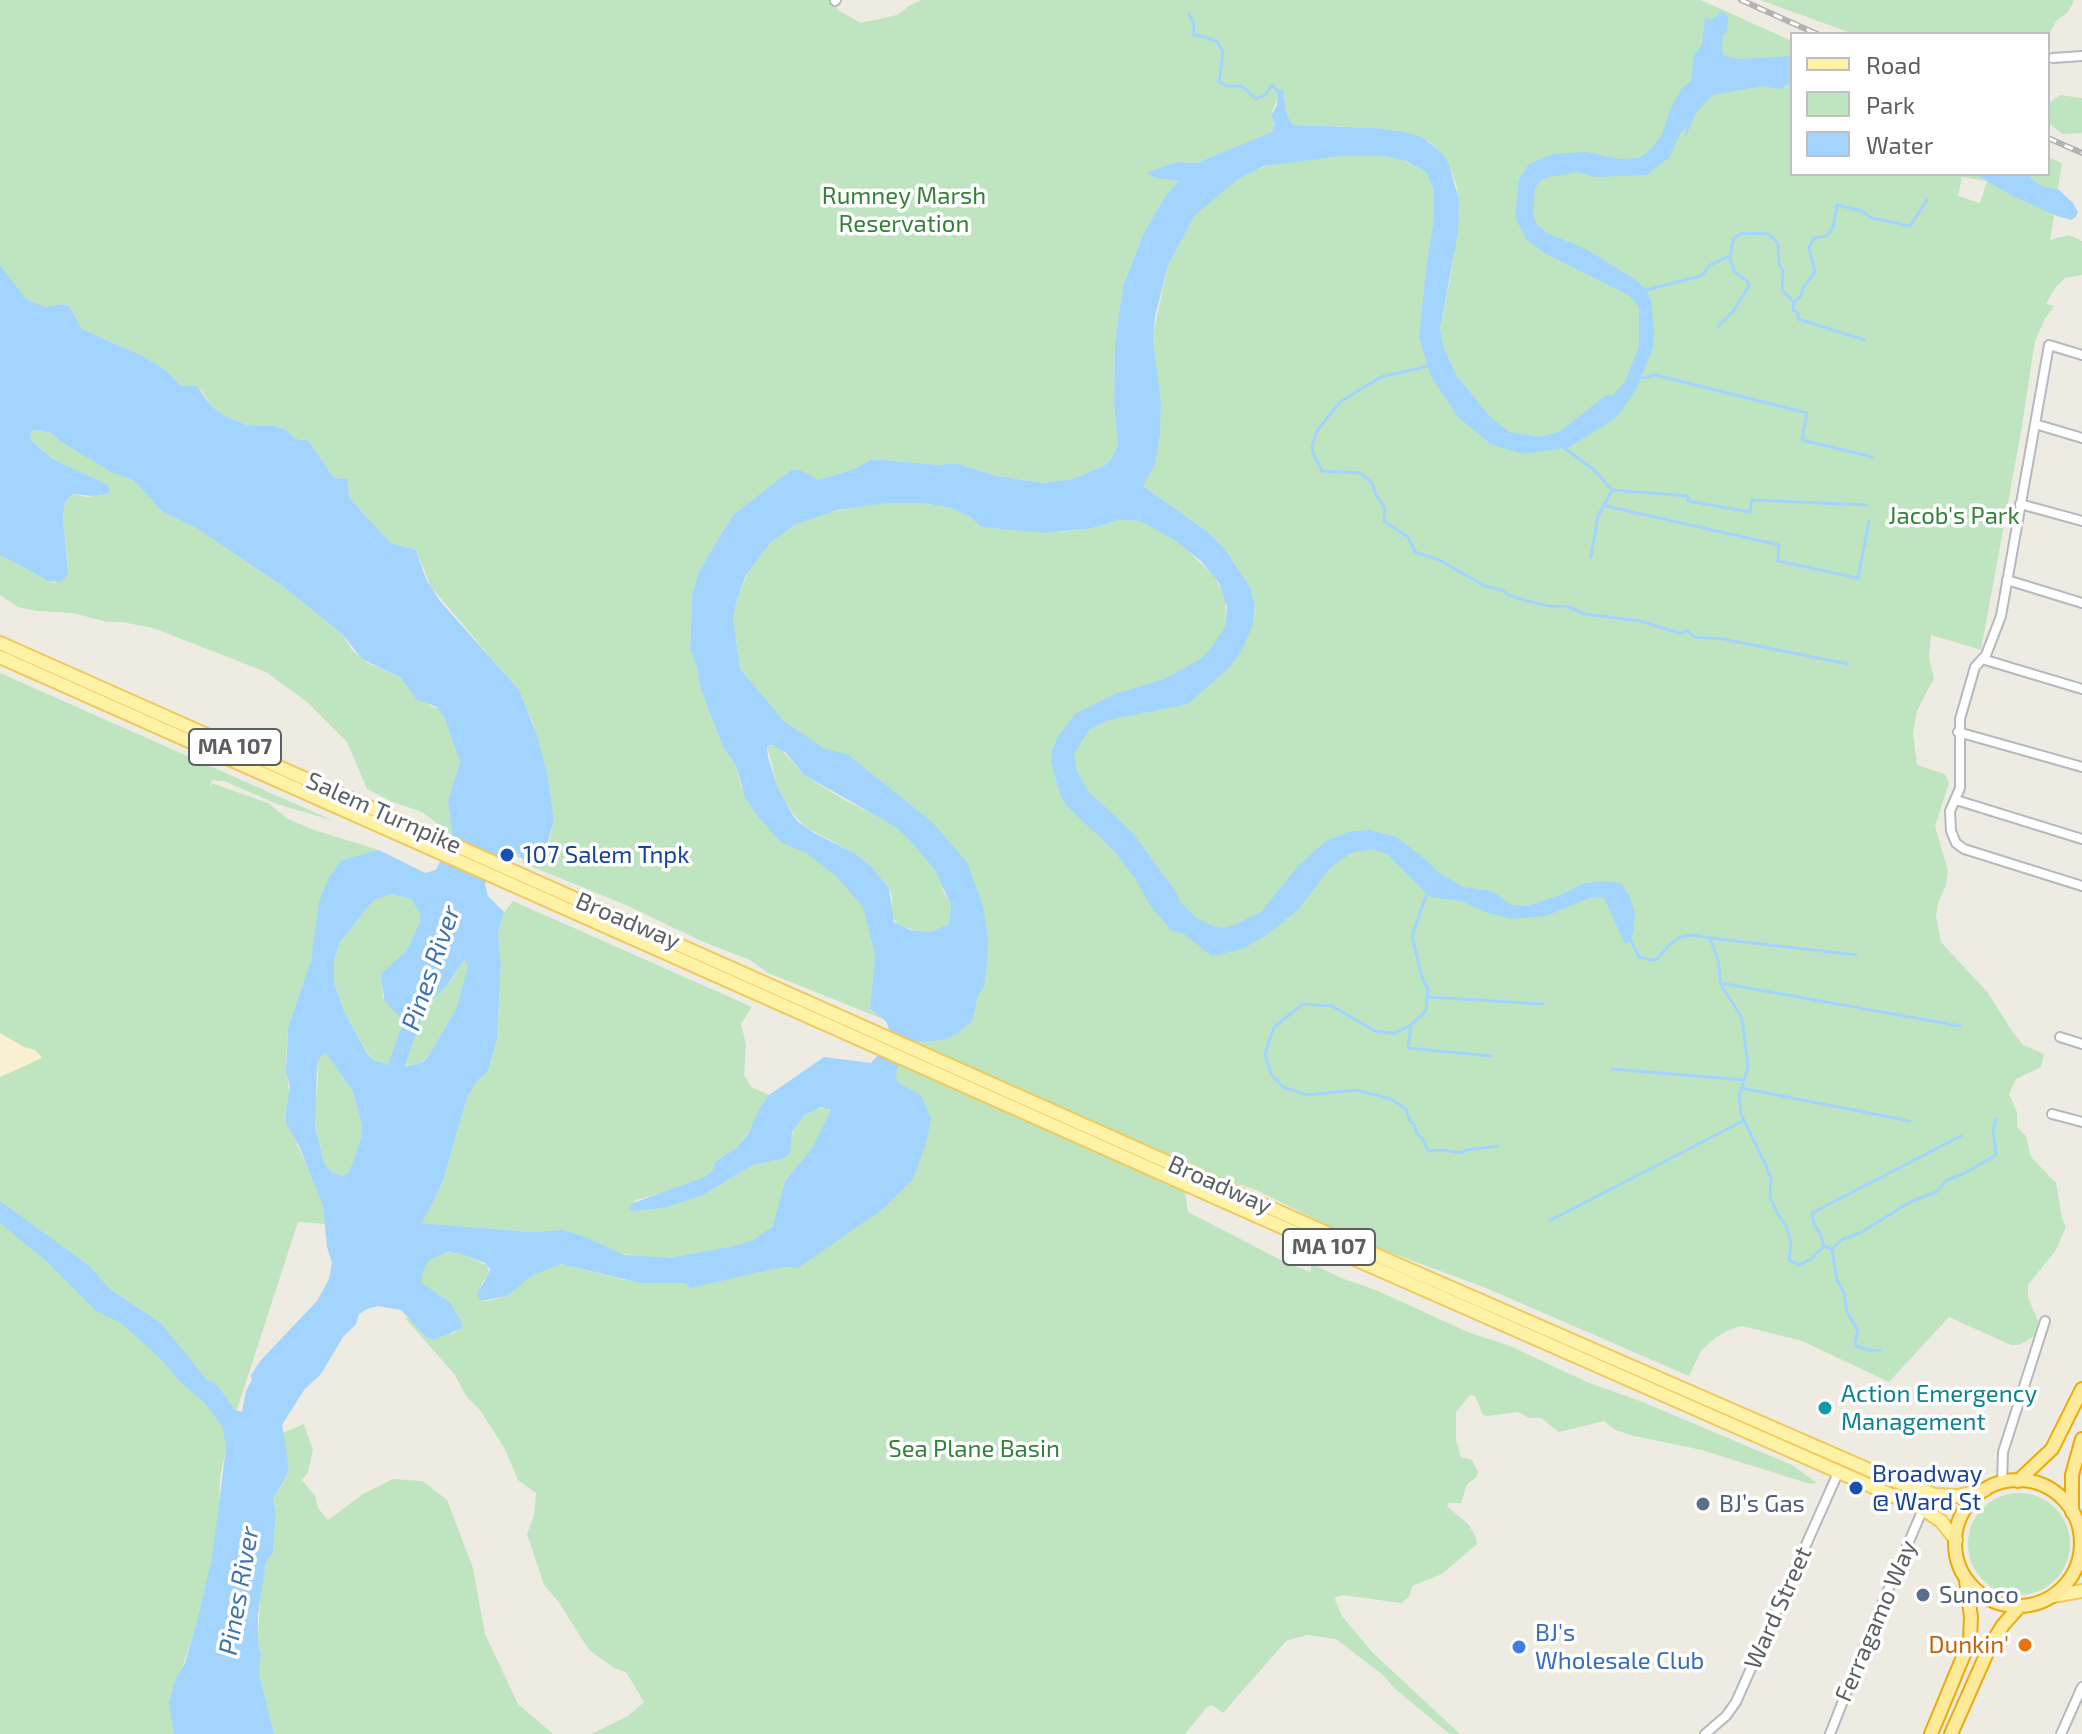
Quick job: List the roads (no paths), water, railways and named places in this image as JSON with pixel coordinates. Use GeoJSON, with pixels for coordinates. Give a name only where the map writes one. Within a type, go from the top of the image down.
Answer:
{"type":"FeatureCollection","features":[{"type":"Feature","properties":{"kind":"highway"},"geometry":{"type":"LineString","coordinates":[[2018,1481],[2052,1449],[2082,1389]]}},
{"type":"Feature","properties":{"kind":"highway"},"geometry":{"type":"LineString","coordinates":[[2072,1512],[2072,1475],[2082,1439]]}},
{"type":"Feature","properties":{"kind":"highway"},"geometry":{"type":"LineString","coordinates":[[2018,1481],[2049,1489],[2072,1512],[2081,1534],[2077,1564],[2065,1585],[2040,1602],[2020,1606],[2004,1605],[1989,1599],[1966,1578],[1958,1560],[1956,1540],[1966,1509],[1985,1490],[2002,1483],[2018,1481]]}},
{"type":"Feature","properties":{"kind":"highway"},"geometry":{"type":"LineString","coordinates":[[1931,1734],[1970,1640],[1971,1617],[1966,1578]]}},
{"type":"Feature","properties":{"kind":"highway"},"geometry":{"type":"LineString","coordinates":[[1951,1734],[1990,1646],[2020,1606]]}},
{"type":"Feature","properties":{"kind":"main road","name":"Salem Turnpike"},"geometry":{"type":"LineString","coordinates":[[0,643],[501,874]]}},
{"type":"Feature","properties":{"kind":"main road","name":"Salem Turnpike"},"geometry":{"type":"LineString","coordinates":[[0,657],[442,847]]}},
{"type":"Feature","properties":{"kind":"main road","name":"Broadway"},"geometry":{"type":"LineString","coordinates":[[501,874],[1923,1509],[1941,1521],[1956,1540]]}},
{"type":"Feature","properties":{"kind":"main road","name":"Broadway"},"geometry":{"type":"LineString","coordinates":[[908,1055],[1890,1479],[1935,1495],[1957,1496],[1985,1490]]}},
{"type":"Feature","properties":{"kind":"main road"},"geometry":{"type":"LineString","coordinates":[[2053,1596],[2082,1591]]}},
{"type":"Feature","properties":{"kind":"street"},"geometry":{"type":"LineString","coordinates":[[2053,58],[2082,56]]}},
{"type":"Feature","properties":{"kind":"street"},"geometry":{"type":"LineString","coordinates":[[2082,355],[2049,345],[1996,633],[1975,667],[1958,732],[1960,788],[1950,811],[1951,831],[1956,843],[1964,849],[2082,886]]}},
{"type":"Feature","properties":{"kind":"street"},"geometry":{"type":"LineString","coordinates":[[2035,424],[2082,438]]}},
{"type":"Feature","properties":{"kind":"street"},"geometry":{"type":"LineString","coordinates":[[2020,504],[2082,521]]}},
{"type":"Feature","properties":{"kind":"street"},"geometry":{"type":"LineString","coordinates":[[2007,580],[2082,603]]}},
{"type":"Feature","properties":{"kind":"street"},"geometry":{"type":"LineString","coordinates":[[1982,659],[2082,689]]}},
{"type":"Feature","properties":{"kind":"street"},"geometry":{"type":"LineString","coordinates":[[1958,732],[2082,767]]}},
{"type":"Feature","properties":{"kind":"street"},"geometry":{"type":"LineString","coordinates":[[1956,800],[2082,839]]}},
{"type":"Feature","properties":{"kind":"street"},"geometry":{"type":"LineString","coordinates":[[2060,1037],[2082,1044]]}},
{"type":"Feature","properties":{"kind":"street"},"geometry":{"type":"LineString","coordinates":[[2052,1114],[2082,1122]]}},
{"type":"Feature","properties":{"kind":"street"},"geometry":{"type":"LineString","coordinates":[[2002,1483],[2003,1452],[2045,1321]]}},
{"type":"Feature","properties":{"kind":"street","name":"Ward Street"},"geometry":{"type":"LineString","coordinates":[[1705,1734],[1726,1716],[1736,1702],[1838,1473]]}},
{"type":"Feature","properties":{"kind":"street","name":"Ferragamo Way"},"geometry":{"type":"LineString","coordinates":[[1830,1734],[1923,1509]]}},
{"type":"Feature","properties":{"kind":"street"},"geometry":{"type":"LineString","coordinates":[[2061,1734],[2082,1687]]}},
{"type":"Feature","properties":{"kind":"water"},"geometry":{"type":"Polygon","coordinates":[[[1722,11],[1728,17],[1727,32],[1723,35],[1724,56],[1741,59],[1790,56],[1790,83],[1780,89],[1762,86],[1713,95],[1696,113],[1685,138],[1686,128],[1682,130],[1669,158],[1646,175],[1596,177],[1577,172],[1541,180],[1535,188],[1533,214],[1537,225],[1549,234],[1586,249],[1636,280],[1651,300],[1653,348],[1636,390],[1617,417],[1570,447],[1524,454],[1492,445],[1459,418],[1431,377],[1419,337],[1434,220],[1434,191],[1426,172],[1406,161],[1384,156],[1342,156],[1264,166],[1238,179],[1195,215],[1168,265],[1155,317],[1153,338],[1161,404],[1160,435],[1155,464],[1143,486],[1207,531],[1225,549],[1250,587],[1255,605],[1253,624],[1231,666],[1188,704],[1108,720],[1089,730],[1074,754],[1077,772],[1088,791],[1133,833],[1180,902],[1196,918],[1212,926],[1232,926],[1262,911],[1298,866],[1325,842],[1348,832],[1370,830],[1397,837],[1439,873],[1464,887],[1492,891],[1511,905],[1527,906],[1563,894],[1581,884],[1600,881],[1621,883],[1630,897],[1635,914],[1629,942],[1625,944],[1604,898],[1592,897],[1546,916],[1512,919],[1461,901],[1430,897],[1387,854],[1371,849],[1351,853],[1330,868],[1299,909],[1265,936],[1242,949],[1212,956],[1184,934],[1172,931],[1149,904],[1115,852],[1066,805],[1051,762],[1059,735],[1075,714],[1115,694],[1164,679],[1201,659],[1211,648],[1225,627],[1227,606],[1219,583],[1201,561],[1173,539],[1140,521],[1119,520],[1093,528],[1046,533],[981,527],[970,517],[951,508],[922,503],[886,503],[837,510],[795,525],[770,543],[746,575],[733,618],[740,669],[783,720],[825,749],[847,754],[932,822],[967,862],[983,906],[988,938],[987,963],[984,987],[978,995],[972,1021],[944,1040],[911,1042],[904,1049],[896,1072],[897,1082],[921,1095],[931,1119],[913,1179],[883,1209],[798,1268],[785,1267],[690,1288],[686,1283],[640,1283],[561,1264],[533,1275],[507,1296],[481,1301],[477,1294],[490,1269],[485,1263],[447,1252],[429,1260],[422,1283],[451,1303],[463,1325],[461,1329],[435,1339],[427,1338],[401,1310],[378,1306],[367,1309],[359,1314],[356,1324],[343,1337],[321,1374],[304,1390],[282,1425],[289,1467],[285,1480],[273,1498],[276,1511],[273,1553],[266,1562],[258,1614],[259,1674],[274,1734],[174,1734],[169,1703],[175,1680],[185,1663],[212,1558],[226,1448],[223,1428],[205,1403],[179,1381],[162,1360],[121,1323],[96,1311],[45,1260],[0,1223],[0,1201],[88,1265],[111,1290],[161,1323],[206,1379],[217,1385],[235,1410],[242,1412],[251,1375],[261,1360],[317,1301],[329,1279],[332,1263],[327,1247],[323,1206],[300,1148],[286,1123],[290,1087],[286,1072],[288,1028],[311,960],[319,902],[328,879],[342,860],[379,850],[425,873],[436,870],[452,835],[448,801],[461,758],[459,726],[452,715],[417,700],[401,678],[362,659],[343,635],[285,588],[195,527],[164,513],[133,480],[113,473],[51,433],[33,430],[30,434],[32,441],[51,458],[108,485],[110,491],[93,496],[73,494],[65,502],[66,579],[48,581],[0,555],[0,265],[26,299],[45,307],[69,306],[82,329],[145,357],[168,372],[181,386],[197,386],[211,406],[225,416],[247,425],[275,426],[285,429],[296,439],[308,440],[334,478],[348,479],[352,501],[391,543],[416,550],[426,579],[440,601],[519,690],[537,735],[548,777],[554,820],[547,845],[523,860],[519,854],[508,853],[488,874],[485,884],[488,896],[504,912],[498,933],[501,963],[497,1039],[488,1072],[478,1080],[467,1098],[443,1181],[421,1223],[531,1232],[563,1230],[624,1255],[671,1258],[739,1245],[755,1239],[773,1226],[785,1181],[812,1148],[831,1110],[822,1107],[804,1115],[792,1132],[790,1153],[783,1159],[753,1165],[703,1195],[668,1207],[629,1210],[633,1203],[705,1177],[713,1170],[715,1162],[737,1147],[748,1134],[769,1095],[824,1057],[871,1063],[880,1053],[890,1032],[886,1021],[870,1009],[875,955],[863,907],[836,876],[808,854],[782,843],[758,817],[745,797],[736,766],[723,747],[701,690],[690,649],[692,596],[699,571],[732,516],[791,470],[800,470],[818,480],[852,470],[872,459],[940,465],[955,463],[997,476],[1043,483],[1073,479],[1105,465],[1118,444],[1114,404],[1115,342],[1123,286],[1145,230],[1167,194],[1179,181],[1156,178],[1146,173],[1177,162],[1196,163],[1272,132],[1275,123],[1271,116],[1277,105],[1278,89],[1283,90],[1287,115],[1293,125],[1405,132],[1422,137],[1442,153],[1449,164],[1459,200],[1458,233],[1440,329],[1444,348],[1456,374],[1489,416],[1509,432],[1540,437],[1577,427],[1590,419],[1625,382],[1639,346],[1639,307],[1628,295],[1544,253],[1526,239],[1515,217],[1519,179],[1529,164],[1553,154],[1586,152],[1620,159],[1638,158],[1648,152],[1662,135],[1681,89],[1691,81],[1694,56],[1702,44],[1705,18],[1712,20],[1722,11]],[[772,745],[767,746],[778,788],[798,822],[856,854],[872,867],[889,888],[894,922],[910,930],[931,932],[949,924],[951,905],[935,870],[908,838],[894,826],[804,775],[786,753],[772,745]],[[391,894],[373,901],[340,942],[334,959],[334,982],[344,1011],[368,1055],[375,1061],[403,1067],[423,1062],[431,1052],[457,1007],[468,966],[464,960],[447,985],[405,1021],[385,1002],[381,980],[382,973],[406,951],[420,922],[420,914],[411,899],[391,894]],[[326,1053],[317,1064],[315,1124],[324,1163],[331,1172],[343,1176],[353,1163],[362,1126],[353,1092],[326,1053]]]}},
{"type":"Feature","properties":{"kind":"water"},"geometry":{"type":"Polygon","coordinates":[[[1978,176],[2030,176],[2044,187],[2059,190],[2078,212],[2072,220],[2013,196],[1978,176]]]}},
{"type":"Feature","properties":{"kind":"waterway"},"geometry":{"type":"LineString","coordinates":[[1189,14],[1194,24],[1193,34],[1217,41],[1223,52],[1219,82],[1227,86],[1242,86],[1256,99],[1265,95],[1272,85],[1279,93]]}},
{"type":"Feature","properties":{"kind":"waterway"},"geometry":{"type":"LineString","coordinates":[[1645,293],[1646,290],[1701,276],[1710,265],[1730,256],[1734,238],[1742,233],[1769,234],[1778,244],[1779,264],[1783,271],[1782,290],[1794,302],[1815,272],[1809,248],[1814,238],[1826,236],[1833,228],[1837,205],[1862,211],[1872,218],[1910,226],[1927,200]]}},
{"type":"Feature","properties":{"kind":"waterway"},"geometry":{"type":"LineString","coordinates":[[1718,327],[1734,310],[1749,286],[1734,271],[1730,258]]}},
{"type":"Feature","properties":{"kind":"waterway"},"geometry":{"type":"LineString","coordinates":[[1794,302],[1793,310],[1798,313],[1798,319],[1865,340]]}},
{"type":"Feature","properties":{"kind":"waterway"},"geometry":{"type":"LineString","coordinates":[[1428,363],[1428,366],[1381,377],[1340,402],[1317,431],[1312,445],[1322,471],[1360,473],[1372,483],[1385,508],[1384,521],[1408,537],[1415,552],[1439,560],[1485,586],[1524,600],[1568,607],[1585,614],[1640,621],[1679,633],[1688,631],[1694,637],[1723,639],[1848,664]]}},
{"type":"Feature","properties":{"kind":"waterway"},"geometry":{"type":"LineString","coordinates":[[1642,378],[1655,375],[1807,413],[1802,440],[1872,457]]}},
{"type":"Feature","properties":{"kind":"waterway"},"geometry":{"type":"LineString","coordinates":[[1568,435],[1609,403]]}},
{"type":"Feature","properties":{"kind":"waterway"},"geometry":{"type":"LineString","coordinates":[[1563,447],[1593,469],[1612,490],[1598,516],[1591,557]]}},
{"type":"Feature","properties":{"kind":"waterway"},"geometry":{"type":"LineString","coordinates":[[1612,490],[1688,496],[1688,501],[1750,512],[1752,500],[1867,505]]}},
{"type":"Feature","properties":{"kind":"waterway"},"geometry":{"type":"LineString","coordinates":[[1606,506],[1779,545],[1778,561],[1858,578],[1869,521]]}},
{"type":"Feature","properties":{"kind":"waterway","name":"Pines River"},"geometry":{"type":"LineString","coordinates":[[442,700],[452,714],[466,755]]}},
{"type":"Feature","properties":{"kind":"waterway"},"geometry":{"type":"LineString","coordinates":[[1427,893],[1412,936],[1428,989],[1423,1014],[1411,1025],[1389,1033],[1375,1031],[1332,1006],[1303,1004],[1274,1027],[1265,1054],[1271,1074],[1283,1087],[1308,1095],[1356,1090],[1391,1099],[1406,1109],[1428,1151],[1462,1153],[1498,1146]]}},
{"type":"Feature","properties":{"kind":"waterway"},"geometry":{"type":"LineString","coordinates":[[1629,937],[1639,957],[1650,960],[1657,959],[1681,937],[1693,935],[1710,938],[1718,960],[1721,985],[1741,1016],[1743,1026],[1748,1067],[1739,1097],[1741,1114],[1771,1179],[1770,1197],[1786,1225],[1791,1243],[1789,1260],[1799,1265],[1811,1259],[1824,1246]]}},
{"type":"Feature","properties":{"kind":"waterway"},"geometry":{"type":"LineString","coordinates":[[1710,938],[1856,955]]}},
{"type":"Feature","properties":{"kind":"waterway"},"geometry":{"type":"LineString","coordinates":[[1720,983],[1960,1026]]}},
{"type":"Feature","properties":{"kind":"waterway","name":"Pines River"},"geometry":{"type":"LineString","coordinates":[[393,1086],[394,1073],[420,997]]}},
{"type":"Feature","properties":{"kind":"waterway"},"geometry":{"type":"LineString","coordinates":[[1429,997],[1543,1004]]}},
{"type":"Feature","properties":{"kind":"waterway"},"geometry":{"type":"LineString","coordinates":[[1411,1025],[1408,1048],[1491,1056]]}},
{"type":"Feature","properties":{"kind":"waterway"},"geometry":{"type":"LineString","coordinates":[[1612,1069],[1744,1080]]}},
{"type":"Feature","properties":{"kind":"waterway"},"geometry":{"type":"LineString","coordinates":[[1741,1088],[1910,1121]]}},
{"type":"Feature","properties":{"kind":"waterway"},"geometry":{"type":"LineString","coordinates":[[1833,1248],[1843,1239],[1860,1233],[1912,1201],[1936,1192],[1947,1180],[1996,1155],[1993,1129],[1997,1119]]}},
{"type":"Feature","properties":{"kind":"waterway"},"geometry":{"type":"LineString","coordinates":[[1549,1221],[1743,1121]]}},
{"type":"Feature","properties":{"kind":"waterway"},"geometry":{"type":"LineString","coordinates":[[1880,1350],[1856,1346],[1858,1331],[1847,1312],[1832,1249],[1824,1246],[1812,1213],[1961,1136]]}},
{"type":"Feature","properties":{"kind":"railway"},"geometry":{"type":"LineString","coordinates":[[1741,0],[1813,32]]}},
{"type":"Feature","properties":{"kind":"railway"},"geometry":{"type":"LineString","coordinates":[[2050,139],[2082,153]]}},
{"type":"Feature","properties":{"kind":"place","name":"107 Salem Tnpk"},"geometry":{"type":"Point","coordinates":[507,855]}},
{"type":"Feature","properties":{"kind":"place","name":"Action Emergency Management"},"geometry":{"type":"Point","coordinates":[1825,1408]}},
{"type":"Feature","properties":{"kind":"place","name":"Broadway @ Ward St"},"geometry":{"type":"Point","coordinates":[1856,1488]}},
{"type":"Feature","properties":{"kind":"place","name":"BJ’s Gas"},"geometry":{"type":"Point","coordinates":[1703,1504]}},
{"type":"Feature","properties":{"kind":"place","name":"Sunoco"},"geometry":{"type":"Point","coordinates":[1923,1595]}},
{"type":"Feature","properties":{"kind":"place","name":"Dunkin'"},"geometry":{"type":"Point","coordinates":[2025,1645]}},
{"type":"Feature","properties":{"kind":"place","name":"BJ's Wholesale Club"},"geometry":{"type":"Point","coordinates":[1519,1647]}},
{"type":"Feature","properties":{"kind":"park label","name":"Rumney Marsh Reservation"},"geometry":{"type":"Point","coordinates":[904,210]}},
{"type":"Feature","properties":{"kind":"park label","name":"Jacob's Park"},"geometry":{"type":"Point","coordinates":[1954,516]}},
{"type":"Feature","properties":{"kind":"park label","name":"Sea Plane Basin"},"geometry":{"type":"Point","coordinates":[974,1449]}}]}
